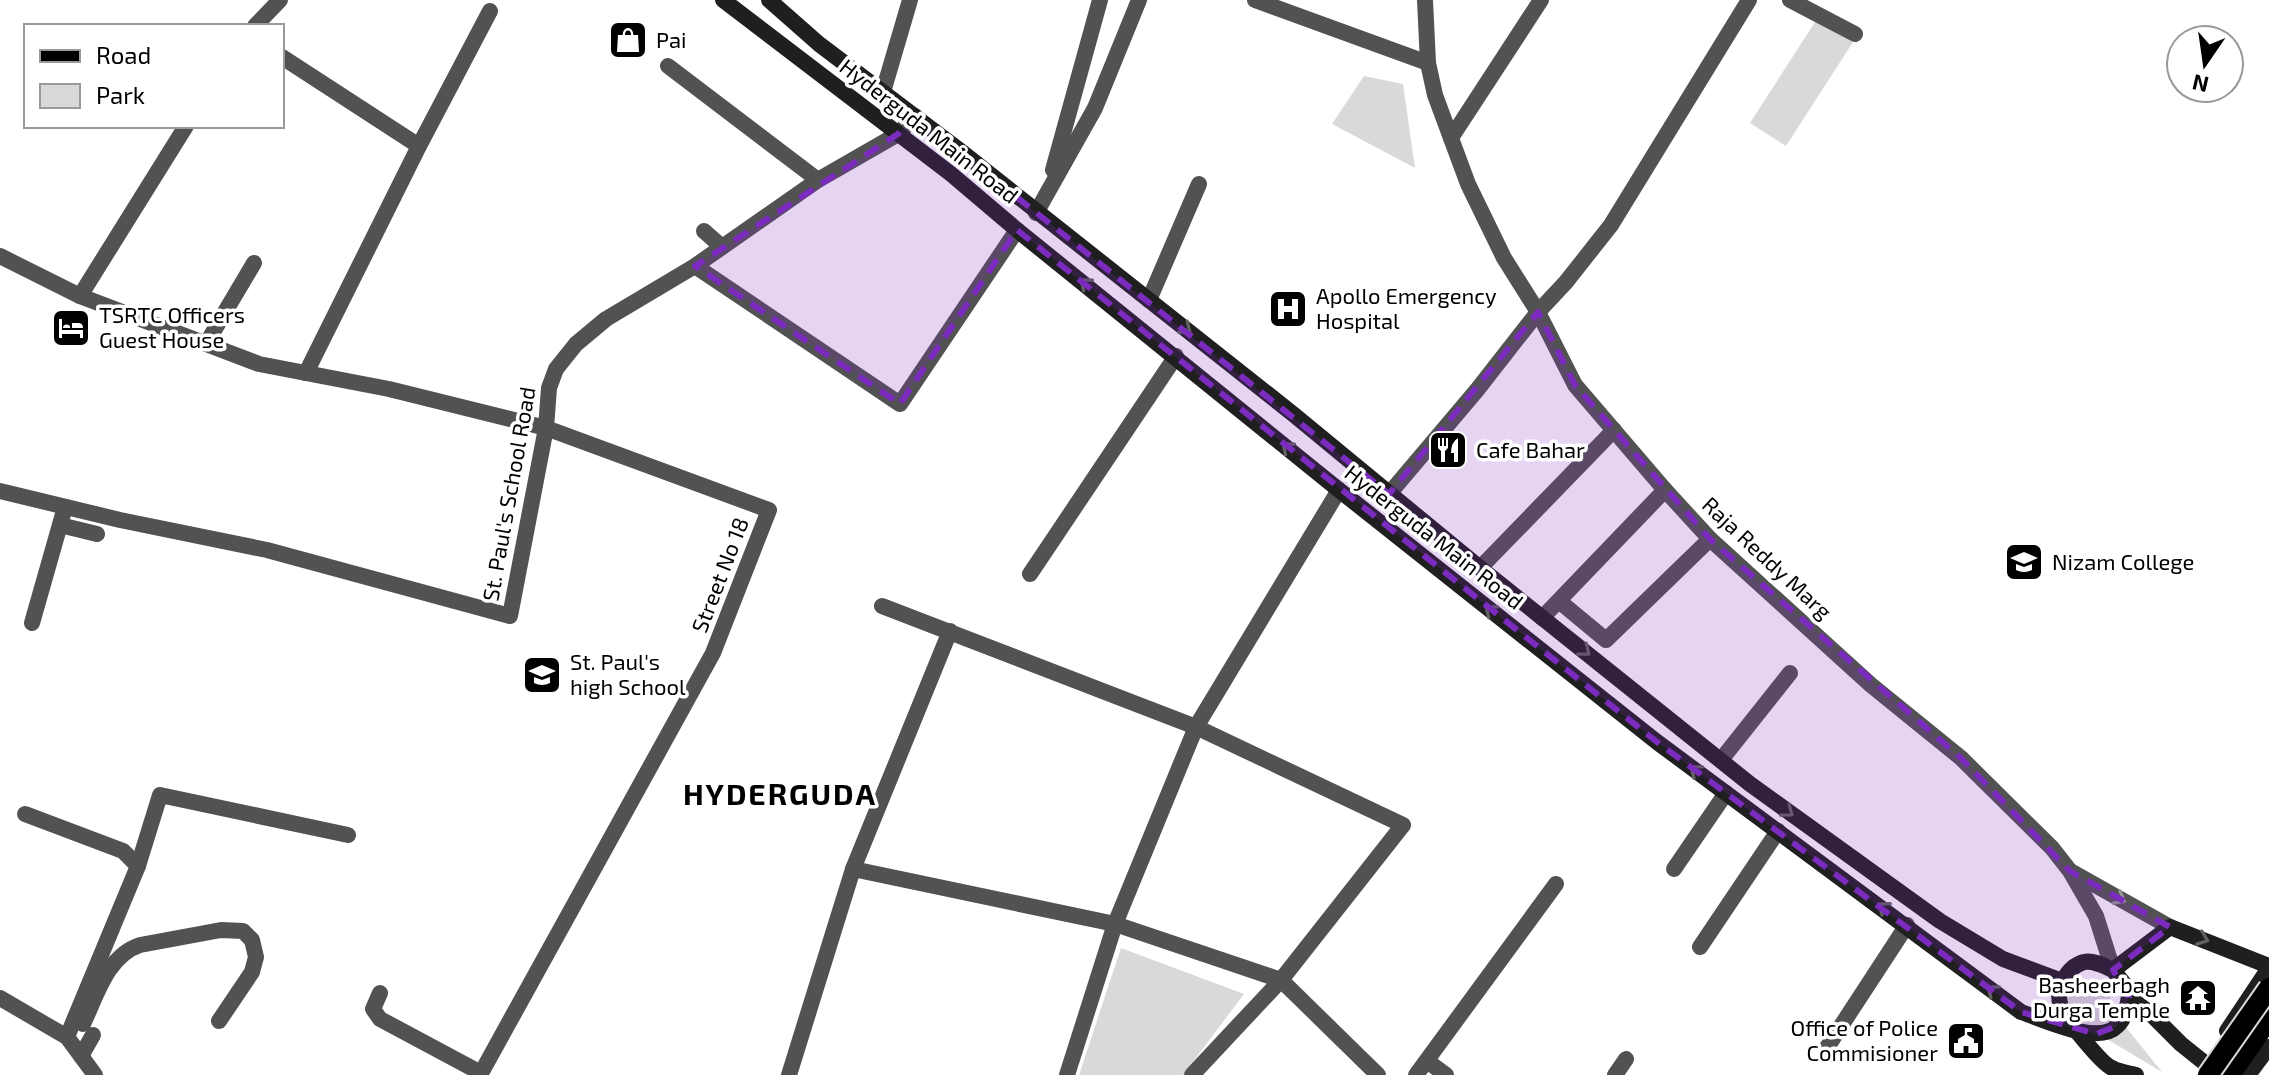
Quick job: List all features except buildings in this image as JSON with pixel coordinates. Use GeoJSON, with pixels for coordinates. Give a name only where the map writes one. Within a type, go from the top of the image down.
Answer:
{"type":"FeatureCollection","features":[{"type":"Feature","properties":{"kind":"main road","name":"Hyderguda Main Road"},"geometry":{"type":"LineString","coordinates":[[723,0],[951,174],[1176,356],[1241,417],[1339,490],[1657,742],[2021,1012],[2077,1031]]}},
{"type":"Feature","properties":{"kind":"main road","name":"Hyderguda Main Road"},"geometry":{"type":"LineString","coordinates":[[769,0],[819,44],[1149,300],[1542,618],[1819,835],[1940,921],[2003,959],[2062,981]]}},
{"type":"Feature","properties":{"kind":"main road"},"geometry":{"type":"LineString","coordinates":[[2136,1075],[2110,1071],[2077,1031],[2060,1006],[2062,981],[2070,970],[2084,962],[2113,970],[2170,927],[2269,967],[2203,1071]]}},
{"type":"Feature","properties":{"kind":"main road","name":"Raja Reddy Marg"},"geometry":{"type":"LineString","coordinates":[[2113,970],[2126,986],[2129,997],[2150,1013],[2203,1071],[2228,1075]]}},
{"type":"Feature","properties":{"kind":"main road"},"geometry":{"type":"LineString","coordinates":[[2203,1071],[2269,988]]}},
{"type":"Feature","properties":{"kind":"main road"},"geometry":{"type":"LineString","coordinates":[[2077,1031],[2108,1032],[2117,1026],[2126,1012],[2129,997]]}},
{"type":"Feature","properties":{"kind":"main road"},"geometry":{"type":"LineString","coordinates":[[2228,1075],[2269,1019]]}},
{"type":"Feature","properties":{"kind":"main road"},"geometry":{"type":"LineString","coordinates":[[2248,1075],[2269,1047]]}},
{"type":"Feature","properties":{"kind":"street"},"geometry":{"type":"LineString","coordinates":[[257,24],[280,0]]}},
{"type":"Feature","properties":{"kind":"street"},"geometry":{"type":"LineString","coordinates":[[883,92],[910,0]]}},
{"type":"Feature","properties":{"kind":"street"},"geometry":{"type":"LineString","coordinates":[[1046,195],[1100,0]]}},
{"type":"Feature","properties":{"kind":"street"},"geometry":{"type":"LineString","coordinates":[[1036,213],[1095,108],[1139,0]]}},
{"type":"Feature","properties":{"kind":"street"},"geometry":{"type":"LineString","coordinates":[[1255,0],[1428,63]]}},
{"type":"Feature","properties":{"kind":"street","name":"Raja Reddy Marg"},"geometry":{"type":"LineString","coordinates":[[1425,0],[1428,63],[1435,95],[1468,184],[1504,258],[1538,312],[1575,385],[1710,539],[1871,685],[1961,758],[2052,848],[2070,871],[2096,916],[2113,970]]}},
{"type":"Feature","properties":{"kind":"street"},"geometry":{"type":"LineString","coordinates":[[1451,138],[1541,0]]}},
{"type":"Feature","properties":{"kind":"street"},"geometry":{"type":"LineString","coordinates":[[1389,494],[1611,225],[1749,0]]}},
{"type":"Feature","properties":{"kind":"street"},"geometry":{"type":"LineString","coordinates":[[1790,0],[1855,34]]}},
{"type":"Feature","properties":{"kind":"street"},"geometry":{"type":"LineString","coordinates":[[306,373],[490,11]]}},
{"type":"Feature","properties":{"kind":"street"},"geometry":{"type":"LineString","coordinates":[[284,58],[419,146]]}},
{"type":"Feature","properties":{"kind":"street"},"geometry":{"type":"LineString","coordinates":[[668,66],[818,180]]}},
{"type":"Feature","properties":{"kind":"street","name":"St. Paul's School Road"},"geometry":{"type":"LineString","coordinates":[[0,491],[120,520],[267,550],[510,616],[546,428],[549,388],[556,369],[576,344],[606,319],[695,266],[818,180],[898,134],[915,116]]}},
{"type":"Feature","properties":{"kind":"street"},"geometry":{"type":"LineString","coordinates":[[80,296],[185,128]]}},
{"type":"Feature","properties":{"kind":"street"},"geometry":{"type":"LineString","coordinates":[[1149,300],[1199,184]]}},
{"type":"Feature","properties":{"kind":"street"},"geometry":{"type":"LineString","coordinates":[[695,266],[900,404],[1017,230]]}},
{"type":"Feature","properties":{"kind":"street"},"geometry":{"type":"LineString","coordinates":[[704,231],[722,247]]}},
{"type":"Feature","properties":{"kind":"street"},"geometry":{"type":"LineString","coordinates":[[0,256],[80,296],[259,364],[389,389],[546,428]]}},
{"type":"Feature","properties":{"kind":"street"},"geometry":{"type":"LineString","coordinates":[[206,344],[254,263]]}},
{"type":"Feature","properties":{"kind":"street"},"geometry":{"type":"LineString","coordinates":[[1030,574],[1176,356]]}},
{"type":"Feature","properties":{"kind":"street","name":"Street No 18"},"geometry":{"type":"LineString","coordinates":[[481,1074],[713,653],[769,510],[546,428]]}},
{"type":"Feature","properties":{"kind":"street"},"geometry":{"type":"LineString","coordinates":[[1480,568],[1614,430]]}},
{"type":"Feature","properties":{"kind":"street"},"geometry":{"type":"LineString","coordinates":[[1067,1075],[1115,924],[1196,727],[1339,490]]}},
{"type":"Feature","properties":{"kind":"street"},"geometry":{"type":"LineString","coordinates":[[1542,618],[1665,490]]}},
{"type":"Feature","properties":{"kind":"street"},"geometry":{"type":"LineString","coordinates":[[32,623],[65,507]]}},
{"type":"Feature","properties":{"kind":"street"},"geometry":{"type":"LineString","coordinates":[[60,525],[97,534]]}},
{"type":"Feature","properties":{"kind":"street"},"geometry":{"type":"LineString","coordinates":[[1559,601],[1606,640],[1710,539]]}},
{"type":"Feature","properties":{"kind":"street"},"geometry":{"type":"LineString","coordinates":[[882,606],[1196,727],[1403,825],[1281,980],[1192,1075]]}},
{"type":"Feature","properties":{"kind":"street"},"geometry":{"type":"LineString","coordinates":[[789,1075],[853,869],[950,631]]}},
{"type":"Feature","properties":{"kind":"street"},"geometry":{"type":"LineString","coordinates":[[1721,760],[1790,673]]}},
{"type":"Feature","properties":{"kind":"street"},"geometry":{"type":"LineString","coordinates":[[1674,869],[1726,793]]}},
{"type":"Feature","properties":{"kind":"street"},"geometry":{"type":"LineString","coordinates":[[74,1046],[160,795],[348,835]]}},
{"type":"Feature","properties":{"kind":"street"},"geometry":{"type":"LineString","coordinates":[[25,814],[123,851],[138,866]]}},
{"type":"Feature","properties":{"kind":"street"},"geometry":{"type":"LineString","coordinates":[[1700,947],[1778,831]]}},
{"type":"Feature","properties":{"kind":"street"},"geometry":{"type":"LineString","coordinates":[[853,869],[1115,924],[1281,980],[1378,1075]]}},
{"type":"Feature","properties":{"kind":"street"},"geometry":{"type":"LineString","coordinates":[[2070,871],[2170,927]]}},
{"type":"Feature","properties":{"kind":"street"},"geometry":{"type":"LineString","coordinates":[[1416,1075],[1556,884]]}},
{"type":"Feature","properties":{"kind":"street"},"geometry":{"type":"LineString","coordinates":[[1826,1049],[1907,925]]}},
{"type":"Feature","properties":{"kind":"street"},"geometry":{"type":"LineString","coordinates":[[74,1046],[109,970],[128,949],[221,930],[243,931],[252,940],[256,957],[252,972],[219,1021]]}},
{"type":"Feature","properties":{"kind":"street"},"geometry":{"type":"LineString","coordinates":[[380,993],[373,1009],[380,1019],[481,1074]]}},
{"type":"Feature","properties":{"kind":"street"},"geometry":{"type":"LineString","coordinates":[[0,998],[74,1046],[95,1075]]}},
{"type":"Feature","properties":{"kind":"street"},"geometry":{"type":"LineString","coordinates":[[74,1046],[93,1035]]}},
{"type":"Feature","properties":{"kind":"street"},"geometry":{"type":"LineString","coordinates":[[1615,1075],[1626,1059]]}},
{"type":"Feature","properties":{"kind":"street"},"geometry":{"type":"LineString","coordinates":[[1427,1061],[1446,1075]]}},
{"type":"Feature","properties":{"kind":"highlighted area"},"geometry":{"type":"Polygon","coordinates":[[[915,116],[1389,494],[1538,312],[1575,385],[1710,539],[1961,758],[2070,871],[2170,927],[2113,970],[2129,997],[2117,1026],[2096,1034],[2021,1012],[1657,742],[1017,230],[900,404],[695,266],[898,134],[915,116]]]}},
{"type":"Feature","properties":{"kind":"green space"},"geometry":{"type":"Polygon","coordinates":[[[1817,19],[1853,42],[1786,146],[1750,123],[1817,19]]]}},
{"type":"Feature","properties":{"kind":"green space"},"geometry":{"type":"Polygon","coordinates":[[[1364,76],[1403,84],[1415,168],[1332,124],[1364,76]]]}},
{"type":"Feature","properties":{"kind":"green space"},"geometry":{"type":"Polygon","coordinates":[[[1121,948],[1244,994],[1183,1075],[1079,1075],[1121,948]]]}},
{"type":"Feature","properties":{"kind":"green space"},"geometry":{"type":"Polygon","coordinates":[[[2089,984],[2109,990],[2112,1010],[2162,1072],[2095,1032],[2080,1028],[2067,1002],[2075,989],[2089,984]]]}},
{"type":"Feature","properties":{"kind":"place","name":"Pai"},"geometry":{"type":"Point","coordinates":[628,40]}},
{"type":"Feature","properties":{"kind":"place","name":"Apollo Emergency Hospital"},"geometry":{"type":"Point","coordinates":[1288,309]}},
{"type":"Feature","properties":{"kind":"place","name":"TSRTC Officers Guest House"},"geometry":{"type":"Point","coordinates":[71,328]}},
{"type":"Feature","properties":{"kind":"place","name":"Cafe Bahar"},"geometry":{"type":"Point","coordinates":[1448,450]}},
{"type":"Feature","properties":{"kind":"place","name":"Nizam College"},"geometry":{"type":"Point","coordinates":[2024,562]}},
{"type":"Feature","properties":{"kind":"place","name":"St. Paul's high School"},"geometry":{"type":"Point","coordinates":[542,675]}},
{"type":"Feature","properties":{"kind":"place","name":"Basheerbagh Durga Temple"},"geometry":{"type":"Point","coordinates":[2198,998]}},
{"type":"Feature","properties":{"kind":"place","name":"Office of Police Commisioner"},"geometry":{"type":"Point","coordinates":[1966,1041]}},
{"type":"Feature","properties":{"kind":"district","name":"HYDERGUDA"},"geometry":{"type":"Point","coordinates":[780,795]}}]}
